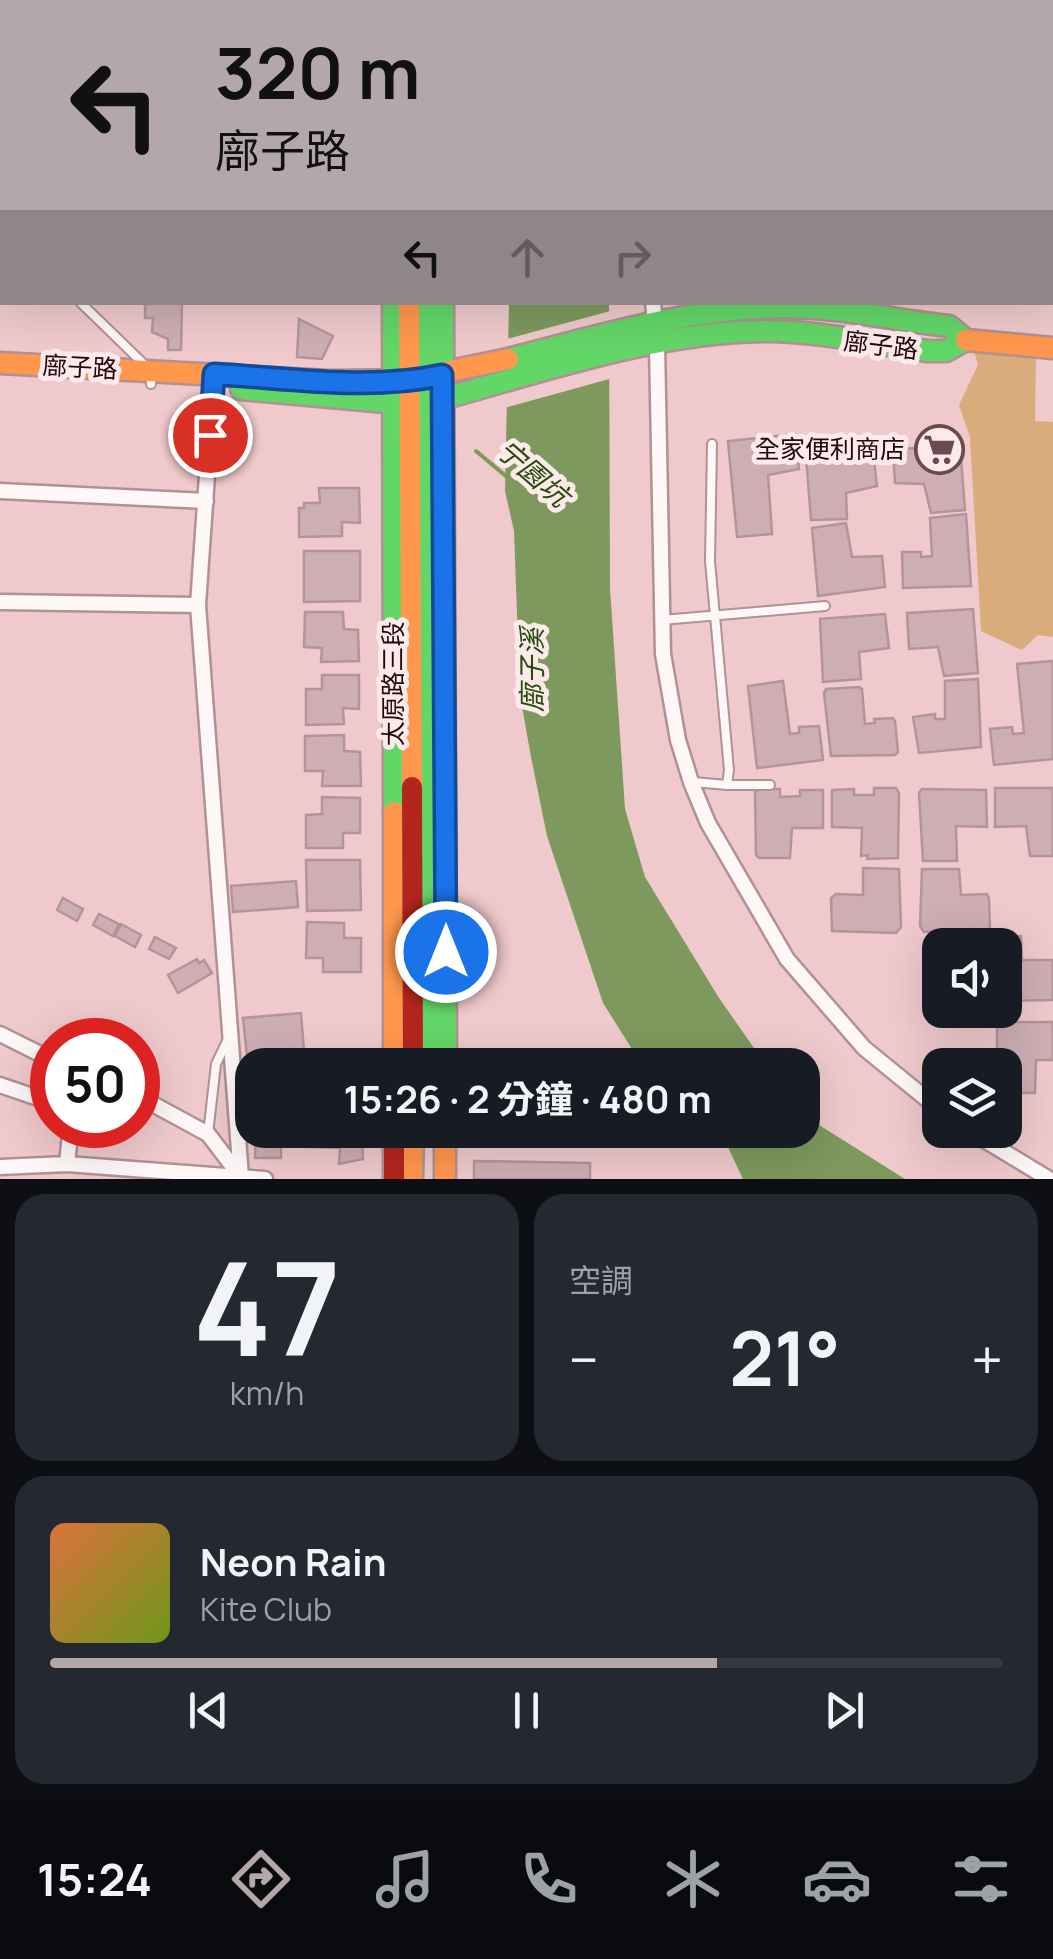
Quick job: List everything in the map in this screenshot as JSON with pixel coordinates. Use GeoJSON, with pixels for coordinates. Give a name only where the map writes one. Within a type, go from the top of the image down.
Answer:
{"type":"FeatureCollection","features":[{"type":"Feature","properties":{"kind":"main road","name":"太原路三段"},"geometry":{"type":"LineString","coordinates":[[394,305],[425,377]]}},
{"type":"Feature","properties":{"kind":"main road","name":"太原路三段"},"geometry":{"type":"LineString","coordinates":[[410,305],[425,377]]}},
{"type":"Feature","properties":{"kind":"main road","name":"太原路三段"},"geometry":{"type":"LineString","coordinates":[[413,1048],[417,402],[425,377],[427,305]]}},
{"type":"Feature","properties":{"kind":"main road","name":"太原路三段"},"geometry":{"type":"LineString","coordinates":[[395,1048],[417,402],[442,305]]}},
{"type":"Feature","properties":{"kind":"main road","name":"廍子路"},"geometry":{"type":"LineString","coordinates":[[0,376],[214,381],[417,402],[463,394],[649,346],[770,331],[926,351],[946,351],[966,340],[949,326],[786,308],[732,309],[650,317],[425,377],[214,381]]}},
{"type":"Feature","properties":{"kind":"main road"},"geometry":{"type":"LineString","coordinates":[[966,340],[1053,348]]}},
{"type":"Feature","properties":{"kind":"main road","name":"廍子路"},"geometry":{"type":"LineString","coordinates":[[0,363],[151,378]]}},
{"type":"Feature","properties":{"kind":"main road","name":"太原路三段"},"geometry":{"type":"LineString","coordinates":[[417,402],[427,1048]]}},
{"type":"Feature","properties":{"kind":"main road","name":"太原路三段"},"geometry":{"type":"LineString","coordinates":[[417,402],[447,726],[446,1048]]}},
{"type":"Feature","properties":{"kind":"main road"},"geometry":{"type":"LineString","coordinates":[[394,1148],[394,1179]]}},
{"type":"Feature","properties":{"kind":"main road"},"geometry":{"type":"LineString","coordinates":[[412,1179],[413,1148]]}},
{"type":"Feature","properties":{"kind":"main road"},"geometry":{"type":"LineString","coordinates":[[426,1179],[427,1148]]}},
{"type":"Feature","properties":{"kind":"main road"},"geometry":{"type":"LineString","coordinates":[[445,1148],[445,1179]]}},
{"type":"Feature","properties":{"kind":"street"},"geometry":{"type":"LineString","coordinates":[[650,317],[665,675],[691,782],[708,823],[787,959],[864,1048],[922,1095]]}},
{"type":"Feature","properties":{"kind":"street"},"geometry":{"type":"LineString","coordinates":[[214,381],[198,605],[241,1177]]}},
{"type":"Feature","properties":{"kind":"street"},"geometry":{"type":"LineString","coordinates":[[0,491],[206,501]]}},
{"type":"Feature","properties":{"kind":"street"},"geometry":{"type":"LineString","coordinates":[[0,602],[198,605]]}},
{"type":"Feature","properties":{"kind":"street"},"geometry":{"type":"LineString","coordinates":[[0,1034],[30,1049]]}},
{"type":"Feature","properties":{"kind":"street"},"geometry":{"type":"LineString","coordinates":[[0,1085],[30,1095]]}},
{"type":"Feature","properties":{"kind":"street"},"geometry":{"type":"LineString","coordinates":[[160,1108],[208,1134],[241,1177]]}},
{"type":"Feature","properties":{"kind":"street"},"geometry":{"type":"LineString","coordinates":[[67,1164],[69,1148]]}},
{"type":"Feature","properties":{"kind":"street"},"geometry":{"type":"LineString","coordinates":[[998,1148],[1049,1179]]}},
{"type":"Feature","properties":{"kind":"street"},"geometry":{"type":"LineString","coordinates":[[0,1167],[67,1164],[265,1179]]}},
{"type":"Feature","properties":{"kind":"lane"},"geometry":{"type":"LineString","coordinates":[[83,305],[151,378]]}},
{"type":"Feature","properties":{"kind":"lane"},"geometry":{"type":"LineString","coordinates":[[712,444],[710,545],[729,770],[726,784]]}},
{"type":"Feature","properties":{"kind":"lane"},"geometry":{"type":"LineString","coordinates":[[662,620],[825,606]]}},
{"type":"Feature","properties":{"kind":"lane"},"geometry":{"type":"LineString","coordinates":[[691,782],[770,785]]}},
{"type":"Feature","properties":{"kind":"lane"},"geometry":{"type":"LineString","coordinates":[[208,1134],[216,1064],[232,1032]]}},
{"type":"Feature","properties":{"kind":"shaded area"},"geometry":{"type":"Polygon","coordinates":[[[974,351],[1036,358],[1035,421],[1053,422],[1053,637],[1038,635],[1022,650],[981,631],[970,437],[959,405],[978,365],[974,351]]]}},
{"type":"Feature","properties":{"kind":"water","name":"廍子溪"},"geometry":{"type":"Polygon","coordinates":[[[509,305],[609,305],[610,588],[625,809],[645,877],[754,1048],[631,1048],[603,1003],[547,836],[531,757],[520,695],[514,531],[505,491],[509,305]]]}},
{"type":"Feature","properties":{"kind":"water"},"geometry":{"type":"Polygon","coordinates":[[[820,1126],[905,1179],[743,1179],[728,1148],[820,1148],[820,1126]]]}},
{"type":"Feature","properties":{"kind":"pier"},"geometry":{"type":"Polygon","coordinates":[[[614,310],[613,378],[501,409],[503,340],[614,310]]]}},
{"type":"Feature","properties":{"kind":"building"},"geometry":{"type":"Polygon","coordinates":[[[145,305],[182,305],[181,350],[168,350],[168,339],[152,332],[153,318],[145,318],[145,305]]]}},
{"type":"Feature","properties":{"kind":"building"},"geometry":{"type":"Polygon","coordinates":[[[299,319],[333,336],[322,359],[297,357],[299,319]]]}},
{"type":"Feature","properties":{"kind":"building"},"geometry":{"type":"Polygon","coordinates":[[[795,434],[799,469],[768,475],[772,534],[737,537],[728,441],[795,434]]]}},
{"type":"Feature","properties":{"kind":"building"},"geometry":{"type":"Polygon","coordinates":[[[960,444],[965,510],[931,513],[924,484],[895,483],[893,450],[960,444]]]}},
{"type":"Feature","properties":{"kind":"building"},"geometry":{"type":"Polygon","coordinates":[[[873,451],[877,486],[846,493],[847,519],[811,520],[806,456],[873,451]]]}},
{"type":"Feature","properties":{"kind":"building"},"geometry":{"type":"Polygon","coordinates":[[[319,488],[359,488],[360,523],[342,522],[342,536],[299,537],[299,508],[304,508],[304,503],[320,503],[319,488]]]}},
{"type":"Feature","properties":{"kind":"building"},"geometry":{"type":"Polygon","coordinates":[[[966,514],[971,586],[903,588],[902,552],[932,556],[930,518],[966,514]]]}},
{"type":"Feature","properties":{"kind":"building"},"geometry":{"type":"Polygon","coordinates":[[[846,523],[852,557],[882,556],[885,587],[818,596],[812,528],[846,523]]]}},
{"type":"Feature","properties":{"kind":"building"},"geometry":{"type":"Polygon","coordinates":[[[304,551],[360,551],[360,601],[304,602],[304,551]]]}},
{"type":"Feature","properties":{"kind":"building"},"geometry":{"type":"Polygon","coordinates":[[[973,609],[978,673],[944,676],[938,647],[909,649],[907,613],[973,609]]]}},
{"type":"Feature","properties":{"kind":"building"},"geometry":{"type":"Polygon","coordinates":[[[305,612],[343,612],[344,629],[358,630],[359,661],[321,662],[322,648],[304,647],[305,612]]]}},
{"type":"Feature","properties":{"kind":"building"},"geometry":{"type":"Polygon","coordinates":[[[885,614],[889,648],[859,652],[861,679],[823,682],[820,619],[885,614]]]}},
{"type":"Feature","properties":{"kind":"building"},"geometry":{"type":"Polygon","coordinates":[[[1053,661],[1053,759],[994,765],[990,729],[1012,727],[1013,734],[1024,733],[1017,664],[1053,661]]]}},
{"type":"Feature","properties":{"kind":"building"},"geometry":{"type":"Polygon","coordinates":[[[322,675],[359,675],[359,709],[343,708],[344,724],[306,725],[306,689],[322,689],[322,675]]]}},
{"type":"Feature","properties":{"kind":"building"},"geometry":{"type":"Polygon","coordinates":[[[978,679],[981,747],[919,753],[913,717],[935,714],[935,719],[945,719],[945,681],[978,679]]]}},
{"type":"Feature","properties":{"kind":"building"},"geometry":{"type":"Polygon","coordinates":[[[783,681],[790,734],[799,733],[799,727],[819,726],[823,760],[757,768],[748,686],[783,681]]]}},
{"type":"Feature","properties":{"kind":"building"},"geometry":{"type":"Polygon","coordinates":[[[859,687],[865,724],[875,723],[874,719],[895,721],[895,755],[831,756],[824,693],[826,689],[859,687]]]}},
{"type":"Feature","properties":{"kind":"building"},"geometry":{"type":"Polygon","coordinates":[[[344,735],[344,751],[360,752],[361,786],[322,786],[323,771],[305,771],[305,736],[344,735]]]}},
{"type":"Feature","properties":{"kind":"building"},"geometry":{"type":"Polygon","coordinates":[[[874,788],[896,788],[899,793],[898,858],[867,859],[868,855],[861,856],[862,828],[832,827],[832,790],[854,789],[854,795],[874,795],[874,788]]]}},
{"type":"Feature","properties":{"kind":"building"},"geometry":{"type":"Polygon","coordinates":[[[995,788],[1053,788],[1053,856],[1030,856],[1026,826],[995,827],[995,788]]]}},
{"type":"Feature","properties":{"kind":"building"},"geometry":{"type":"Polygon","coordinates":[[[758,789],[780,789],[780,797],[800,796],[800,790],[823,790],[823,828],[792,828],[790,858],[756,855],[758,789]]]}},
{"type":"Feature","properties":{"kind":"building"},"geometry":{"type":"Polygon","coordinates":[[[922,789],[986,790],[987,827],[956,826],[957,861],[923,861],[919,793],[922,789]]]}},
{"type":"Feature","properties":{"kind":"building"},"geometry":{"type":"Polygon","coordinates":[[[322,797],[360,798],[360,833],[343,833],[343,848],[306,848],[306,815],[322,814],[322,797]]]}},
{"type":"Feature","properties":{"kind":"building"},"geometry":{"type":"Polygon","coordinates":[[[306,860],[360,860],[361,910],[307,911],[306,860]]]}},
{"type":"Feature","properties":{"kind":"building"},"geometry":{"type":"Polygon","coordinates":[[[863,868],[899,869],[901,927],[896,933],[832,931],[831,898],[836,894],[863,895],[863,868]]]}},
{"type":"Feature","properties":{"kind":"building"},"geometry":{"type":"Polygon","coordinates":[[[922,869],[959,869],[961,895],[987,894],[989,898],[989,928],[920,926],[922,869]]]}},
{"type":"Feature","properties":{"kind":"building"},"geometry":{"type":"Polygon","coordinates":[[[296,881],[298,907],[233,912],[231,886],[296,881]]]}},
{"type":"Feature","properties":{"kind":"building"},"geometry":{"type":"Polygon","coordinates":[[[63,898],[83,909],[77,921],[57,910],[63,898]]]}},
{"type":"Feature","properties":{"kind":"building"},"geometry":{"type":"Polygon","coordinates":[[[99,914],[119,924],[113,936],[93,925],[99,914]]]}},
{"type":"Feature","properties":{"kind":"building"},"geometry":{"type":"Polygon","coordinates":[[[307,922],[344,923],[344,938],[361,938],[361,972],[323,972],[323,958],[306,958],[307,922]]]}},
{"type":"Feature","properties":{"kind":"building"},"geometry":{"type":"Polygon","coordinates":[[[121,924],[141,935],[135,947],[115,936],[121,924]]]}},
{"type":"Feature","properties":{"kind":"building"},"geometry":{"type":"Polygon","coordinates":[[[155,937],[176,948],[169,959],[149,949],[155,937]]]}},
{"type":"Feature","properties":{"kind":"building"},"geometry":{"type":"Polygon","coordinates":[[[197,959],[199,963],[204,960],[212,973],[178,993],[168,975],[197,959]]]}},
{"type":"Feature","properties":{"kind":"building"},"geometry":{"type":"Polygon","coordinates":[[[1022,960],[1053,960],[1053,1000],[1022,1001],[1022,960]]]}},
{"type":"Feature","properties":{"kind":"building"},"geometry":{"type":"Polygon","coordinates":[[[301,1013],[304,1048],[246,1048],[243,1018],[301,1013]]]}},
{"type":"Feature","properties":{"kind":"building"},"geometry":{"type":"Polygon","coordinates":[[[1022,1022],[1053,1022],[1053,1060],[1036,1060],[1035,1093],[1022,1093],[1022,1048],[997,1048],[997,1028],[1022,1028],[1022,1022]]]}},
{"type":"Feature","properties":{"kind":"building"},"geometry":{"type":"Polygon","coordinates":[[[255,1148],[281,1148],[281,1158],[255,1158],[255,1148]]]}},
{"type":"Feature","properties":{"kind":"building"},"geometry":{"type":"Polygon","coordinates":[[[340,1148],[363,1148],[363,1159],[339,1164],[340,1148]]]}},
{"type":"Feature","properties":{"kind":"building"},"geometry":{"type":"Polygon","coordinates":[[[474,1161],[590,1163],[590,1179],[474,1179],[474,1161]]]}},
{"type":"Feature","properties":{"kind":"waterway","name":"宁園坑"},"geometry":{"type":"LineString","coordinates":[[476,451],[507,477]]}},
{"type":"Feature","properties":{"kind":"traffic: fast"},"geometry":{"type":"LineString","coordinates":[[393,305],[394,812]]}},
{"type":"Feature","properties":{"kind":"traffic: fast"},"geometry":{"type":"LineString","coordinates":[[427,305],[427,1048]]}},
{"type":"Feature","properties":{"kind":"traffic: fast"},"geometry":{"type":"LineString","coordinates":[[443,305],[446,1048]]}},
{"type":"Feature","properties":{"kind":"traffic: fast"},"geometry":{"type":"LineString","coordinates":[[508,359],[677,318],[780,307],[843,311],[949,326],[966,340]]}},
{"type":"Feature","properties":{"kind":"traffic: fast"},"geometry":{"type":"LineString","coordinates":[[241,389],[408,404],[442,399],[643,345],[725,333],[806,333],[927,351],[946,351],[966,340]]}},
{"type":"Feature","properties":{"kind":"traffic: slow"},"geometry":{"type":"LineString","coordinates":[[409,305],[412,787]]}},
{"type":"Feature","properties":{"kind":"traffic: slow"},"geometry":{"type":"LineString","coordinates":[[966,340],[1053,348]]}},
{"type":"Feature","properties":{"kind":"traffic: slow"},"geometry":{"type":"LineString","coordinates":[[0,363],[329,381],[407,380],[508,359]]}},
{"type":"Feature","properties":{"kind":"traffic: slow"},"geometry":{"type":"LineString","coordinates":[[394,812],[394,1048]]}},
{"type":"Feature","properties":{"kind":"traffic: slow"},"geometry":{"type":"LineString","coordinates":[[412,1179],[413,1148]]}},
{"type":"Feature","properties":{"kind":"traffic: slow"},"geometry":{"type":"LineString","coordinates":[[445,1148],[445,1179]]}},
{"type":"Feature","properties":{"kind":"traffic: jam"},"geometry":{"type":"LineString","coordinates":[[412,787],[413,1048]]}},
{"type":"Feature","properties":{"kind":"traffic: jam"},"geometry":{"type":"LineString","coordinates":[[394,1148],[394,1179]]}},
{"type":"Feature","properties":{"kind":"place","name":"全家便利商店"},"geometry":{"type":"Point","coordinates":[940,449]}},
{"type":"Feature","properties":{"kind":"route"},"geometry":{"type":"LineString","coordinates":[[210,435],[214,374],[329,381],[407,380],[442,375],[446,952]]}}]}
